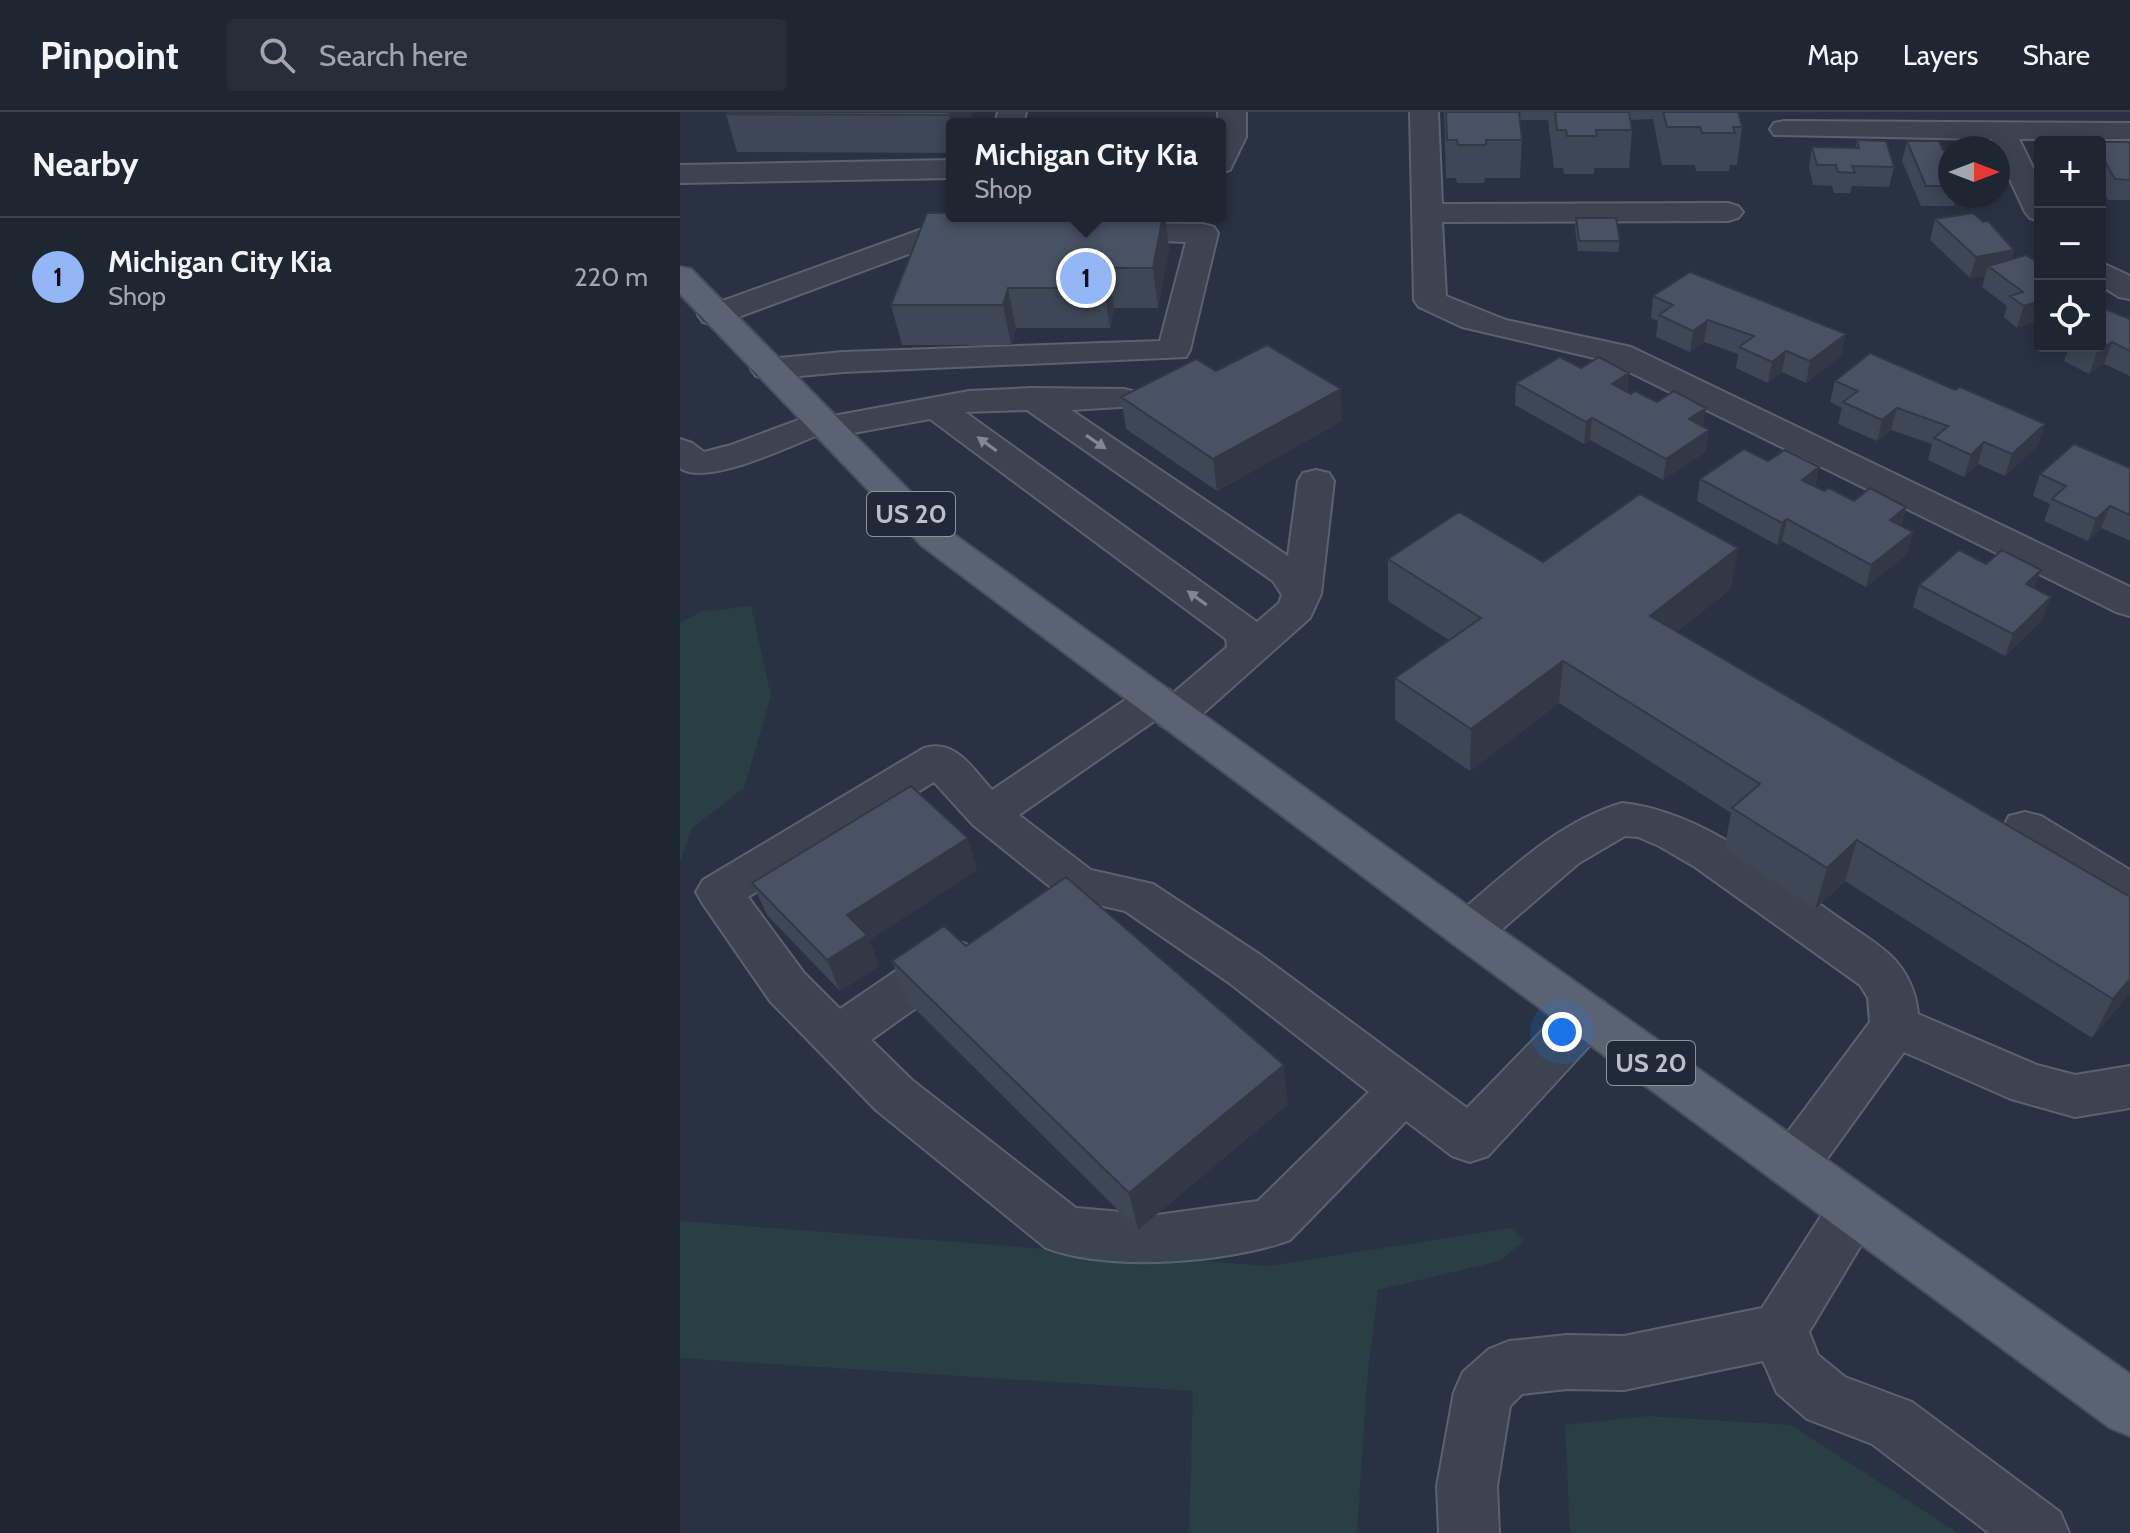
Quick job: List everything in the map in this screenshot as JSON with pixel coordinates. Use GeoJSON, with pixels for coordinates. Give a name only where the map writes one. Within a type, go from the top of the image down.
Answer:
{"type":"FeatureCollection","features":[{"type":"Feature","properties":{"kind":"main road","name":"US 20"},"geometry":{"type":"LineString","coordinates":[[694,302],[768,369],[935,538],[1469,931],[2130,1408]]}},
{"type":"Feature","properties":{"kind":"street"},"geometry":{"type":"LineString","coordinates":[[1226,150],[1232,137],[1232,112]]}},
{"type":"Feature","properties":{"kind":"street"},"geometry":{"type":"LineString","coordinates":[[1424,112],[1430,300],[1474,321],[1583,343],[1619,354],[2130,603]]}},
{"type":"Feature","properties":{"kind":"street"},"geometry":{"type":"LineString","coordinates":[[1784,129],[2130,131]]}},
{"type":"Feature","properties":{"kind":"street"},"geometry":{"type":"LineString","coordinates":[[2001,131],[2038,208]]}},
{"type":"Feature","properties":{"kind":"street"},"geometry":{"type":"LineString","coordinates":[[680,174],[946,169]]}},
{"type":"Feature","properties":{"kind":"street"},"geometry":{"type":"LineString","coordinates":[[1427,213],[1728,212]]}},
{"type":"Feature","properties":{"kind":"street"},"geometry":{"type":"LineString","coordinates":[[694,302],[939,233],[1002,230]]}},
{"type":"Feature","properties":{"kind":"street"},"geometry":{"type":"LineString","coordinates":[[768,369],[843,362],[1174,350],[1203,233],[1080,231]]}},
{"type":"Feature","properties":{"kind":"street"},"geometry":{"type":"LineString","coordinates":[[2106,275],[2130,290]]}},
{"type":"Feature","properties":{"kind":"street"},"geometry":{"type":"LineString","coordinates":[[680,450],[697,464],[743,453],[823,425],[935,406],[1031,398],[1124,399]]}},
{"type":"Feature","properties":{"kind":"street"},"geometry":{"type":"LineString","coordinates":[[1031,398],[1286,572],[1302,594]]}},
{"type":"Feature","properties":{"kind":"street"},"geometry":{"type":"LineString","coordinates":[[935,406],[1245,633],[1248,652]]}},
{"type":"Feature","properties":{"kind":"street"},"geometry":{"type":"LineString","coordinates":[[988,814],[1165,707],[1248,652],[1296,609],[1302,594],[1316,481]]}},
{"type":"Feature","properties":{"kind":"street"},"geometry":{"type":"LineString","coordinates":[[1403,1089],[1359,1138],[1271,1223],[1157,1239],[1065,1231],[894,1095],[787,987],[719,892],[939,759],[988,814],[1069,878],[1079,885],[1137,896],[1245,969],[1403,1089],[1470,1140],[1587,1016]]}},
{"type":"Feature","properties":{"kind":"street"},"geometry":{"type":"LineString","coordinates":[[1469,931],[1558,857],[1599,828],[1626,818],[1657,825],[1694,844],[1877,972],[1892,994],[1895,1026],[1793,1165]]}},
{"type":"Feature","properties":{"kind":"street"},"geometry":{"type":"LineString","coordinates":[[2025,828],[2130,892]]}},
{"type":"Feature","properties":{"kind":"street"},"geometry":{"type":"LineString","coordinates":[[1030,904],[1069,878]]}},
{"type":"Feature","properties":{"kind":"street"},"geometry":{"type":"LineString","coordinates":[[837,1037],[991,931]]}},
{"type":"Feature","properties":{"kind":"street"},"geometry":{"type":"LineString","coordinates":[[1895,1026],[2029,1084],[2075,1096],[2130,1087]]}},
{"type":"Feature","properties":{"kind":"street"},"geometry":{"type":"LineString","coordinates":[[1855,1210],[1795,1302],[1780,1331],[1797,1374],[1827,1399],[1891,1422],[2039,1533]]}},
{"type":"Feature","properties":{"kind":"street"},"geometry":{"type":"LineString","coordinates":[[1469,1533],[1467,1486],[1483,1392],[1509,1368],[1567,1362],[1624,1363],[1780,1331]]}},
{"type":"Feature","properties":{"kind":"green space"},"geometry":{"type":"Polygon","coordinates":[[[751,606],[771,696],[744,788],[692,828],[680,862],[680,623],[700,612],[751,606]]]}},
{"type":"Feature","properties":{"kind":"green space"},"geometry":{"type":"Polygon","coordinates":[[[680,1221],[1268,1266],[1511,1228],[1524,1241],[1499,1261],[1378,1290],[1367,1380],[1357,1533],[1189,1533],[1193,1391],[680,1358],[680,1221]]]}},
{"type":"Feature","properties":{"kind":"green space"},"geometry":{"type":"Polygon","coordinates":[[[1648,1416],[1791,1425],[1958,1533],[1570,1533],[1565,1425],[1648,1416]]]}},
{"type":"Feature","properties":{"kind":"building"},"geometry":{"type":"Polygon","coordinates":[[[727,112],[950,112],[949,115],[727,112]]]}},
{"type":"Feature","properties":{"kind":"building"},"geometry":{"type":"Polygon","coordinates":[[[1446,112],[1519,112],[1522,140],[1486,140],[1486,145],[1458,145],[1457,140],[1447,140],[1446,112]]]}},
{"type":"Feature","properties":{"kind":"building"},"geometry":{"type":"Polygon","coordinates":[[[1555,112],[1629,112],[1632,130],[1596,130],[1597,136],[1567,136],[1566,130],[1557,130],[1555,112]]]}},
{"type":"Feature","properties":{"kind":"building"},"geometry":{"type":"Polygon","coordinates":[[[1663,112],[1738,112],[1742,127],[1733,127],[1735,133],[1702,133],[1700,127],[1667,127],[1663,112]]]}},
{"type":"Feature","properties":{"kind":"building"},"geometry":{"type":"Polygon","coordinates":[[[1857,140],[1886,141],[1894,167],[1852,166],[1855,173],[1838,172],[1836,165],[1817,165],[1812,147],[1859,148],[1857,140]]]}},
{"type":"Feature","properties":{"kind":"building"},"geometry":{"type":"Polygon","coordinates":[[[1907,141],[1938,141],[1938,186],[1926,186],[1907,141]]]}},
{"type":"Feature","properties":{"kind":"building"},"geometry":{"type":"Polygon","coordinates":[[[2106,142],[2130,142],[2130,180],[2115,179],[2106,163],[2106,142]]]}},
{"type":"Feature","properties":{"kind":"building"},"geometry":{"type":"Polygon","coordinates":[[[927,213],[946,213],[946,222],[1162,222],[1153,268],[1108,268],[1104,288],[1008,288],[1003,305],[891,305],[927,213]]]}},
{"type":"Feature","properties":{"kind":"building"},"geometry":{"type":"Polygon","coordinates":[[[1973,213],[1983,222],[1988,221],[2014,250],[1976,257],[1935,219],[1973,213]]]}},
{"type":"Feature","properties":{"kind":"building"},"geometry":{"type":"Polygon","coordinates":[[[1576,218],[1616,218],[1620,241],[1579,241],[1576,218]]]}},
{"type":"Feature","properties":{"kind":"building"},"geometry":{"type":"Polygon","coordinates":[[[2026,255],[2034,260],[2034,303],[2024,306],[2010,296],[2023,292],[1988,266],[2026,255]]]}},
{"type":"Feature","properties":{"kind":"building"},"geometry":{"type":"Polygon","coordinates":[[[1690,272],[1846,334],[1810,361],[1786,351],[1772,362],[1739,347],[1754,336],[1708,320],[1693,331],[1659,315],[1673,305],[1653,296],[1690,272]]]}},
{"type":"Feature","properties":{"kind":"building"},"geometry":{"type":"Polygon","coordinates":[[[2106,309],[2130,319],[2130,351],[2112,342],[2106,346],[2106,309]]]}},
{"type":"Feature","properties":{"kind":"building"},"geometry":{"type":"Polygon","coordinates":[[[1267,345],[1341,389],[1213,459],[1121,397],[1196,359],[1216,371],[1267,345]]]}},
{"type":"Feature","properties":{"kind":"building"},"geometry":{"type":"Polygon","coordinates":[[[1870,353],[2045,424],[2012,454],[1984,442],[1971,455],[1934,438],[1948,426],[1897,408],[1882,420],[1843,402],[1858,391],[1835,381],[1870,353]]]}},
{"type":"Feature","properties":{"kind":"building"},"geometry":{"type":"Polygon","coordinates":[[[1560,357],[1581,368],[1599,357],[1629,373],[1612,384],[1657,402],[1674,391],[1706,408],[1689,419],[1709,430],[1666,459],[1592,418],[1586,422],[1516,383],[1560,357]]]}},
{"type":"Feature","properties":{"kind":"building"},"geometry":{"type":"Polygon","coordinates":[[[2074,444],[2130,468],[2130,515],[2110,506],[2096,519],[2052,499],[2066,486],[2040,474],[2074,444]]]}},
{"type":"Feature","properties":{"kind":"building"},"geometry":{"type":"Polygon","coordinates":[[[1744,449],[1768,461],[1785,450],[1819,467],[1802,480],[1824,491],[1829,488],[1854,501],[1870,488],[1906,507],[1890,520],[1913,532],[1871,565],[1787,519],[1782,523],[1700,479],[1744,449]]]}},
{"type":"Feature","properties":{"kind":"building"},"geometry":{"type":"Polygon","coordinates":[[[1640,494],[1738,548],[1650,616],[2130,897],[2130,979],[2113,999],[1857,840],[1827,868],[1732,808],[1760,784],[1563,661],[1471,729],[1395,678],[1481,618],[1388,559],[1459,512],[1543,562],[1640,494]]]}},
{"type":"Feature","properties":{"kind":"building"},"geometry":{"type":"Polygon","coordinates":[[[1959,550],[1986,564],[2002,550],[2041,570],[2026,584],[2051,597],[2013,634],[1919,585],[1959,550]]]}},
{"type":"Feature","properties":{"kind":"building"},"geometry":{"type":"Polygon","coordinates":[[[911,786],[968,838],[847,915],[867,935],[827,960],[752,883],[911,786]]]}},
{"type":"Feature","properties":{"kind":"building"},"geometry":{"type":"Polygon","coordinates":[[[1066,877],[1284,1065],[1129,1193],[892,961],[944,926],[966,946],[1066,877]]]}},
{"type":"Feature","properties":{"kind":"place","name":"Michigan City Kia"},"geometry":{"type":"Point","coordinates":[1086,278]}}]}
